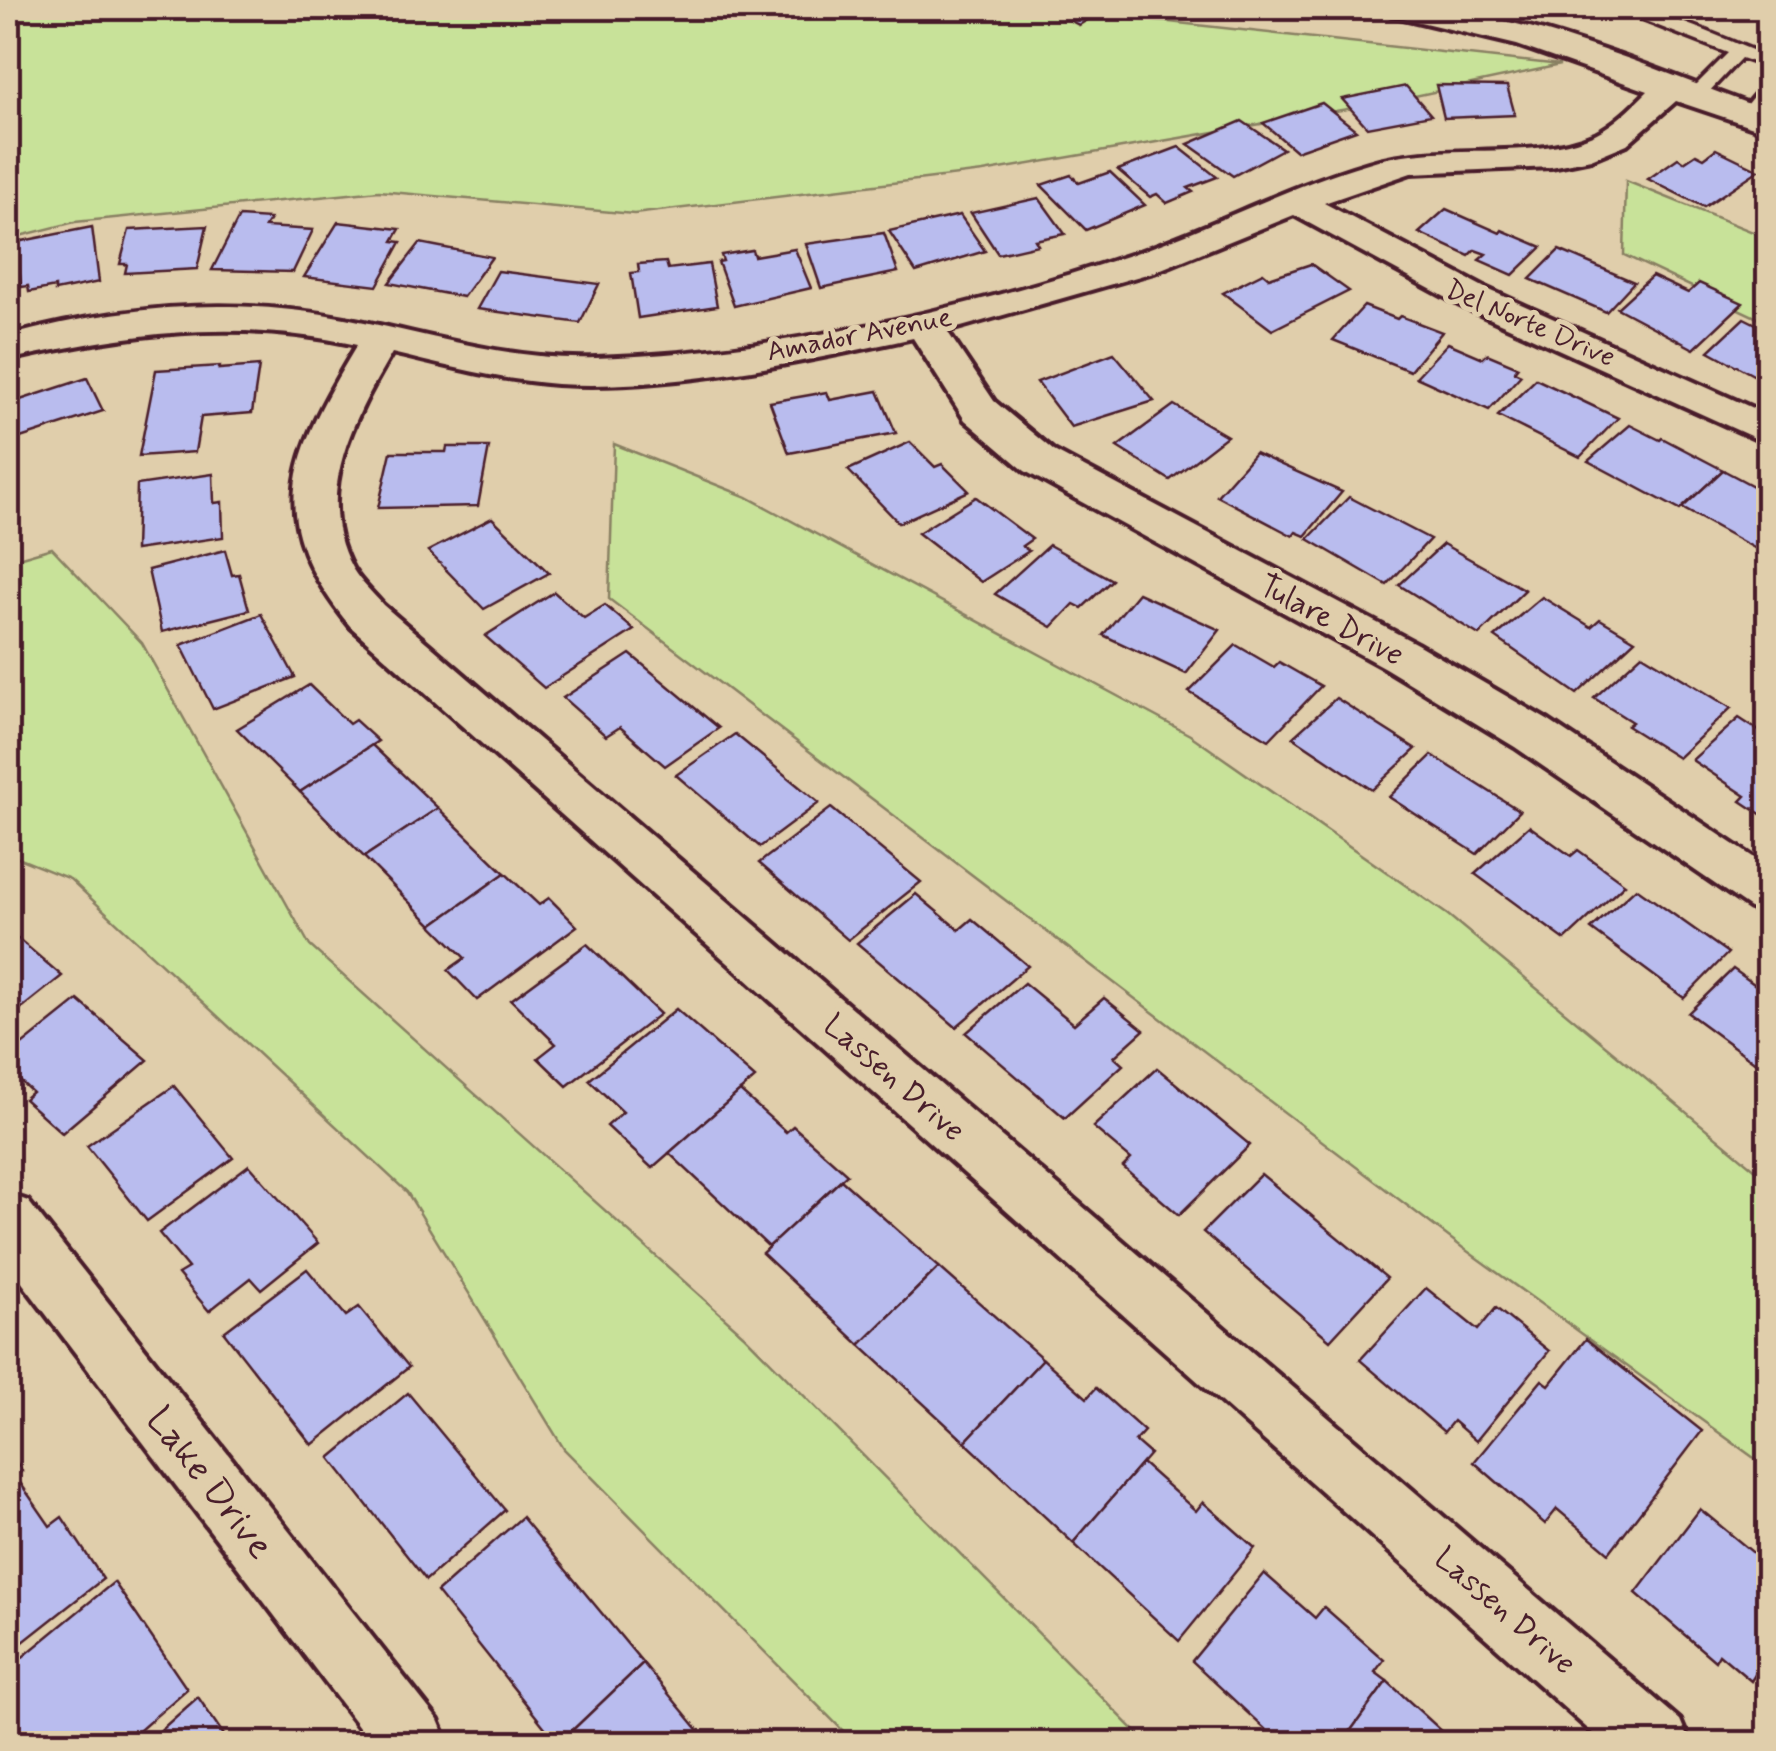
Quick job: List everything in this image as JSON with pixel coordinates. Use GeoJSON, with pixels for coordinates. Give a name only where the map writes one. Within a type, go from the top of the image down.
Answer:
{"type":"FeatureCollection","features":[{"type":"Feature","properties":{"kind":"street"},"geometry":{"type":"LineString","coordinates":[[1402,8],[1528,38],[1684,91],[1762,109]]}},
{"type":"Feature","properties":{"kind":"street","name":"Amador Avenue"},"geometry":{"type":"LineString","coordinates":[[8,348],[46,337],[136,322],[224,317],[306,324],[520,368],[594,372],[692,362],[923,323],[1136,266],[1216,238],[1381,170],[1422,160],[1572,154],[1609,140],[1684,91]]}},
{"type":"Feature","properties":{"kind":"street","name":"Del Norte Drive"},"geometry":{"type":"LineString","coordinates":[[1300,203],[1417,273],[1607,354],[1768,431]]}},
{"type":"Feature","properties":{"kind":"street","name":"Tulare Drive"},"geometry":{"type":"LineString","coordinates":[[923,323],[989,422],[1028,454],[1072,482],[1401,656],[1532,734],[1768,893]]}},
{"type":"Feature","properties":{"kind":"street","name":"Lassen Drive"},"geometry":{"type":"LineString","coordinates":[[381,338],[331,424],[314,475],[314,523],[331,570],[367,616],[1656,1744]]}},
{"type":"Feature","properties":{"kind":"street","name":"Lake Drive"},"geometry":{"type":"LineString","coordinates":[[8,1220],[414,1744]]}},
{"type":"Feature","properties":{"kind":"lane"},"geometry":{"type":"LineString","coordinates":[[1620,8],[1768,62]]}},
{"type":"Feature","properties":{"kind":"lane"},"geometry":{"type":"LineString","coordinates":[[1684,91],[1739,51]]}},
{"type":"Feature","properties":{"kind":"green space"},"geometry":{"type":"Polygon","coordinates":[[[8,8],[965,8],[1169,22],[1560,65],[1382,103],[983,172],[634,214],[379,191],[75,222],[8,239],[8,8]]]}},
{"type":"Feature","properties":{"kind":"green space"},"geometry":{"type":"Polygon","coordinates":[[[1626,181],[1768,238],[1768,323],[1624,255],[1626,181]]]}},
{"type":"Feature","properties":{"kind":"green space"},"geometry":{"type":"Polygon","coordinates":[[[614,444],[747,497],[1190,735],[1448,915],[1768,1180],[1768,1468],[1463,1248],[609,599],[614,444]]]}},
{"type":"Feature","properties":{"kind":"green space"},"geometry":{"type":"Polygon","coordinates":[[[52,548],[142,643],[310,946],[745,1336],[1147,1743],[855,1743],[564,1449],[407,1192],[70,879],[8,854],[8,561],[52,548]]]}},
{"type":"Feature","properties":{"kind":"building"},"geometry":{"type":"Polygon","coordinates":[[[1046,8],[1107,8],[1079,25],[1046,8]]]}},
{"type":"Feature","properties":{"kind":"building"},"geometry":{"type":"Polygon","coordinates":[[[1436,85],[1507,86],[1515,115],[1444,118],[1436,85]]]}},
{"type":"Feature","properties":{"kind":"building"},"geometry":{"type":"Polygon","coordinates":[[[1406,86],[1431,115],[1367,127],[1342,99],[1406,86]]]}},
{"type":"Feature","properties":{"kind":"building"},"geometry":{"type":"Polygon","coordinates":[[[1322,103],[1356,130],[1296,151],[1263,123],[1322,103]]]}},
{"type":"Feature","properties":{"kind":"building"},"geometry":{"type":"Polygon","coordinates":[[[1242,121],[1283,149],[1233,176],[1188,144],[1242,121]]]}},
{"type":"Feature","properties":{"kind":"building"},"geometry":{"type":"Polygon","coordinates":[[[1179,147],[1217,177],[1188,188],[1193,192],[1167,203],[1157,194],[1150,197],[1118,170],[1179,147]]]}},
{"type":"Feature","properties":{"kind":"building"},"geometry":{"type":"Polygon","coordinates":[[[1716,149],[1759,170],[1704,207],[1648,179],[1678,158],[1684,162],[1696,154],[1704,158],[1716,149]]]}},
{"type":"Feature","properties":{"kind":"building"},"geometry":{"type":"Polygon","coordinates":[[[1110,172],[1145,205],[1086,230],[1041,185],[1071,175],[1079,183],[1110,172]]]}},
{"type":"Feature","properties":{"kind":"building"},"geometry":{"type":"Polygon","coordinates":[[[1039,198],[1065,234],[998,254],[971,213],[1039,198]]]}},
{"type":"Feature","properties":{"kind":"building"},"geometry":{"type":"Polygon","coordinates":[[[1446,209],[1542,247],[1513,275],[1479,260],[1486,254],[1475,250],[1469,256],[1419,233],[1446,209]]]}},
{"type":"Feature","properties":{"kind":"building"},"geometry":{"type":"Polygon","coordinates":[[[960,215],[985,251],[916,272],[889,231],[960,215]]]}},
{"type":"Feature","properties":{"kind":"building"},"geometry":{"type":"Polygon","coordinates":[[[239,217],[270,219],[265,227],[313,230],[293,272],[212,270],[239,217]]]}},
{"type":"Feature","properties":{"kind":"building"},"geometry":{"type":"Polygon","coordinates":[[[338,222],[400,229],[393,241],[401,242],[377,286],[304,277],[338,222]]]}},
{"type":"Feature","properties":{"kind":"building"},"geometry":{"type":"Polygon","coordinates":[[[207,226],[197,269],[125,273],[127,264],[120,264],[129,230],[207,226]]]}},
{"type":"Feature","properties":{"kind":"building"},"geometry":{"type":"Polygon","coordinates":[[[92,227],[99,282],[55,291],[55,287],[29,292],[28,286],[21,287],[17,242],[92,227]]]}},
{"type":"Feature","properties":{"kind":"building"},"geometry":{"type":"Polygon","coordinates":[[[884,233],[898,272],[821,288],[806,244],[884,233]]]}},
{"type":"Feature","properties":{"kind":"building"},"geometry":{"type":"Polygon","coordinates":[[[420,243],[492,257],[463,297],[389,283],[420,243]]]}},
{"type":"Feature","properties":{"kind":"building"},"geometry":{"type":"Polygon","coordinates":[[[795,249],[811,288],[734,306],[718,262],[723,261],[721,255],[752,250],[754,256],[795,249]]]}},
{"type":"Feature","properties":{"kind":"building"},"geometry":{"type":"Polygon","coordinates":[[[1559,250],[1634,282],[1606,312],[1530,279],[1559,250]]]}},
{"type":"Feature","properties":{"kind":"building"},"geometry":{"type":"Polygon","coordinates":[[[666,262],[668,269],[709,264],[717,306],[638,318],[631,273],[639,272],[638,264],[666,262]]]}},
{"type":"Feature","properties":{"kind":"building"},"geometry":{"type":"Polygon","coordinates":[[[1311,264],[1349,291],[1272,330],[1223,293],[1263,273],[1269,278],[1311,264]]]}},
{"type":"Feature","properties":{"kind":"building"},"geometry":{"type":"Polygon","coordinates":[[[498,271],[599,284],[580,323],[477,309],[498,271]]]}},
{"type":"Feature","properties":{"kind":"building"},"geometry":{"type":"Polygon","coordinates":[[[1652,276],[1688,293],[1699,283],[1743,303],[1694,349],[1617,308],[1652,276]]]}},
{"type":"Feature","properties":{"kind":"building"},"geometry":{"type":"Polygon","coordinates":[[[1364,306],[1442,332],[1410,371],[1333,340],[1364,306]]]}},
{"type":"Feature","properties":{"kind":"building"},"geometry":{"type":"Polygon","coordinates":[[[1744,318],[1768,330],[1768,383],[1709,351],[1744,318]]]}},
{"type":"Feature","properties":{"kind":"building"},"geometry":{"type":"Polygon","coordinates":[[[1448,343],[1518,367],[1514,372],[1521,375],[1489,410],[1416,377],[1448,343]]]}},
{"type":"Feature","properties":{"kind":"building"},"geometry":{"type":"Polygon","coordinates":[[[1114,353],[1154,401],[1071,427],[1037,382],[1114,353]]]}},
{"type":"Feature","properties":{"kind":"building"},"geometry":{"type":"Polygon","coordinates":[[[220,366],[219,369],[259,366],[252,413],[201,417],[195,452],[139,456],[156,370],[220,366]]]}},
{"type":"Feature","properties":{"kind":"building"},"geometry":{"type":"Polygon","coordinates":[[[87,378],[103,411],[8,442],[8,404],[87,378]]]}},
{"type":"Feature","properties":{"kind":"building"},"geometry":{"type":"Polygon","coordinates":[[[1536,379],[1618,418],[1580,457],[1498,416],[1536,379]]]}},
{"type":"Feature","properties":{"kind":"building"},"geometry":{"type":"Polygon","coordinates":[[[878,391],[896,433],[789,453],[770,402],[827,392],[830,400],[878,391]]]}},
{"type":"Feature","properties":{"kind":"building"},"geometry":{"type":"Polygon","coordinates":[[[1174,405],[1227,436],[1170,480],[1117,447],[1174,405]]]}},
{"type":"Feature","properties":{"kind":"building"},"geometry":{"type":"Polygon","coordinates":[[[1630,425],[1723,470],[1680,510],[1588,461],[1630,425]]]}},
{"type":"Feature","properties":{"kind":"building"},"geometry":{"type":"Polygon","coordinates":[[[910,442],[935,467],[942,464],[969,491],[899,523],[848,470],[910,442]]]}},
{"type":"Feature","properties":{"kind":"building"},"geometry":{"type":"Polygon","coordinates":[[[447,447],[489,447],[478,506],[378,508],[391,452],[446,452],[447,447]]]}},
{"type":"Feature","properties":{"kind":"building"},"geometry":{"type":"Polygon","coordinates":[[[1255,453],[1342,492],[1305,536],[1296,532],[1293,536],[1217,496],[1255,453]]]}},
{"type":"Feature","properties":{"kind":"building"},"geometry":{"type":"Polygon","coordinates":[[[1723,470],[1768,490],[1767,555],[1682,508],[1723,470]]]}},
{"type":"Feature","properties":{"kind":"building"},"geometry":{"type":"Polygon","coordinates":[[[213,474],[214,503],[222,502],[223,537],[135,550],[137,485],[213,474]]]}},
{"type":"Feature","properties":{"kind":"building"},"geometry":{"type":"Polygon","coordinates":[[[976,497],[1032,539],[1022,546],[1029,551],[981,582],[918,533],[976,497]]]}},
{"type":"Feature","properties":{"kind":"building"},"geometry":{"type":"Polygon","coordinates":[[[1349,497],[1430,539],[1387,585],[1308,539],[1349,497]]]}},
{"type":"Feature","properties":{"kind":"building"},"geometry":{"type":"Polygon","coordinates":[[[492,518],[549,573],[484,609],[428,551],[492,518]]]}},
{"type":"Feature","properties":{"kind":"building"},"geometry":{"type":"Polygon","coordinates":[[[1443,544],[1525,590],[1479,635],[1399,585],[1443,544]]]}},
{"type":"Feature","properties":{"kind":"building"},"geometry":{"type":"Polygon","coordinates":[[[1049,545],[1112,580],[1082,608],[1074,604],[1052,627],[995,594],[1049,545]]]}},
{"type":"Feature","properties":{"kind":"building"},"geometry":{"type":"Polygon","coordinates":[[[225,550],[232,575],[239,574],[249,610],[162,632],[148,570],[225,550]]]}},
{"type":"Feature","properties":{"kind":"building"},"geometry":{"type":"Polygon","coordinates":[[[554,592],[584,618],[605,605],[634,630],[544,688],[485,636],[554,592]]]}},
{"type":"Feature","properties":{"kind":"building"},"geometry":{"type":"Polygon","coordinates":[[[1138,593],[1220,630],[1186,674],[1103,635],[1138,593]]]}},
{"type":"Feature","properties":{"kind":"building"},"geometry":{"type":"Polygon","coordinates":[[[1542,597],[1591,627],[1600,619],[1635,640],[1577,694],[1495,637],[1542,597]]]}},
{"type":"Feature","properties":{"kind":"building"},"geometry":{"type":"Polygon","coordinates":[[[261,614],[295,677],[213,709],[181,645],[261,614]]]}},
{"type":"Feature","properties":{"kind":"building"},"geometry":{"type":"Polygon","coordinates":[[[1236,645],[1274,667],[1279,662],[1321,686],[1269,740],[1189,692],[1236,645]]]}},
{"type":"Feature","properties":{"kind":"building"},"geometry":{"type":"Polygon","coordinates":[[[630,654],[719,728],[665,766],[620,727],[606,736],[563,698],[630,654]]]}},
{"type":"Feature","properties":{"kind":"building"},"geometry":{"type":"Polygon","coordinates":[[[1642,654],[1731,708],[1678,758],[1627,726],[1632,722],[1594,698],[1642,654]]]}},
{"type":"Feature","properties":{"kind":"building"},"geometry":{"type":"Polygon","coordinates":[[[309,685],[349,724],[355,720],[378,741],[300,792],[237,729],[309,685]]]}},
{"type":"Feature","properties":{"kind":"building"},"geometry":{"type":"Polygon","coordinates":[[[1336,698],[1416,749],[1372,790],[1293,737],[1336,698]]]}},
{"type":"Feature","properties":{"kind":"building"},"geometry":{"type":"Polygon","coordinates":[[[1739,718],[1768,737],[1768,819],[1741,801],[1746,796],[1692,760],[1739,718]]]}},
{"type":"Feature","properties":{"kind":"building"},"geometry":{"type":"Polygon","coordinates":[[[735,734],[819,803],[760,847],[676,775],[735,734]]]}},
{"type":"Feature","properties":{"kind":"building"},"geometry":{"type":"Polygon","coordinates":[[[372,745],[438,808],[364,857],[300,792],[372,745]]]}},
{"type":"Feature","properties":{"kind":"building"},"geometry":{"type":"Polygon","coordinates":[[[1432,755],[1520,811],[1477,854],[1389,797],[1432,755]]]}},
{"type":"Feature","properties":{"kind":"building"},"geometry":{"type":"Polygon","coordinates":[[[438,808],[505,873],[432,925],[364,857],[438,808]]]}},
{"type":"Feature","properties":{"kind":"building"},"geometry":{"type":"Polygon","coordinates":[[[831,808],[921,882],[848,940],[759,863],[831,808]]]}},
{"type":"Feature","properties":{"kind":"building"},"geometry":{"type":"Polygon","coordinates":[[[1529,826],[1571,856],[1578,850],[1625,884],[1565,940],[1475,874],[1529,826]]]}},
{"type":"Feature","properties":{"kind":"building"},"geometry":{"type":"Polygon","coordinates":[[[505,873],[539,905],[549,898],[577,926],[477,1000],[448,970],[465,958],[432,925],[505,873]]]}},
{"type":"Feature","properties":{"kind":"building"},"geometry":{"type":"Polygon","coordinates":[[[1636,888],[1728,953],[1684,998],[1591,929],[1636,888]]]}},
{"type":"Feature","properties":{"kind":"building"},"geometry":{"type":"Polygon","coordinates":[[[916,894],[959,930],[972,919],[1028,966],[956,1027],[857,943],[916,894]]]}},
{"type":"Feature","properties":{"kind":"building"},"geometry":{"type":"Polygon","coordinates":[[[8,930],[62,976],[8,1019],[8,930]]]}},
{"type":"Feature","properties":{"kind":"building"},"geometry":{"type":"Polygon","coordinates":[[[587,944],[660,1014],[567,1086],[538,1058],[556,1044],[511,1000],[587,944]]]}},
{"type":"Feature","properties":{"kind":"building"},"geometry":{"type":"Polygon","coordinates":[[[1733,969],[1768,994],[1768,1072],[1688,1013],[1733,969]]]}},
{"type":"Feature","properties":{"kind":"building"},"geometry":{"type":"Polygon","coordinates":[[[1024,983],[1074,1024],[1104,998],[1144,1030],[1114,1057],[1123,1065],[1065,1118],[966,1033],[1024,983]]]}},
{"type":"Feature","properties":{"kind":"building"},"geometry":{"type":"Polygon","coordinates":[[[78,1000],[148,1060],[62,1133],[24,1099],[32,1092],[8,1070],[8,1056],[78,1000]]]}},
{"type":"Feature","properties":{"kind":"building"},"geometry":{"type":"Polygon","coordinates":[[[676,1009],[755,1078],[652,1168],[607,1126],[623,1112],[589,1080],[676,1009]]]}},
{"type":"Feature","properties":{"kind":"building"},"geometry":{"type":"Polygon","coordinates":[[[1157,1068],[1250,1145],[1179,1215],[1123,1167],[1131,1159],[1093,1127],[1157,1068]]]}},
{"type":"Feature","properties":{"kind":"building"},"geometry":{"type":"Polygon","coordinates":[[[174,1086],[233,1158],[147,1221],[87,1146],[174,1086]]]}},
{"type":"Feature","properties":{"kind":"building"},"geometry":{"type":"Polygon","coordinates":[[[740,1091],[786,1132],[793,1126],[847,1174],[769,1247],[669,1153],[740,1091]]]}},
{"type":"Feature","properties":{"kind":"building"},"geometry":{"type":"Polygon","coordinates":[[[249,1165],[318,1243],[261,1289],[251,1278],[209,1311],[178,1274],[188,1268],[159,1233],[249,1165]]]}},
{"type":"Feature","properties":{"kind":"building"},"geometry":{"type":"Polygon","coordinates":[[[1261,1174],[1387,1278],[1330,1340],[1203,1232],[1261,1174]]]}},
{"type":"Feature","properties":{"kind":"building"},"geometry":{"type":"Polygon","coordinates":[[[841,1180],[939,1267],[860,1345],[762,1253],[841,1180]]]}},
{"type":"Feature","properties":{"kind":"building"},"geometry":{"type":"Polygon","coordinates":[[[939,1267],[1043,1359],[965,1442],[860,1345],[939,1267]]]}},
{"type":"Feature","properties":{"kind":"building"},"geometry":{"type":"Polygon","coordinates":[[[307,1269],[346,1316],[359,1307],[409,1367],[312,1445],[224,1332],[307,1269]]]}},
{"type":"Feature","properties":{"kind":"building"},"geometry":{"type":"Polygon","coordinates":[[[1426,1288],[1478,1330],[1496,1308],[1549,1351],[1476,1441],[1453,1421],[1444,1432],[1360,1360],[1426,1288]]]}},
{"type":"Feature","properties":{"kind":"building"},"geometry":{"type":"Polygon","coordinates":[[[1586,1339],[1702,1431],[1609,1553],[1557,1509],[1545,1524],[1474,1462],[1542,1380],[1549,1385],[1586,1339]]]}},
{"type":"Feature","properties":{"kind":"building"},"geometry":{"type":"Polygon","coordinates":[[[1043,1359],[1087,1398],[1096,1388],[1144,1431],[1135,1441],[1150,1454],[1073,1543],[965,1442],[1043,1359]]]}},
{"type":"Feature","properties":{"kind":"building"},"geometry":{"type":"Polygon","coordinates":[[[408,1393],[505,1510],[426,1580],[330,1458],[408,1393]]]}},
{"type":"Feature","properties":{"kind":"building"},"geometry":{"type":"Polygon","coordinates":[[[8,1449],[22,1471],[8,1482],[8,1449]]]}},
{"type":"Feature","properties":{"kind":"building"},"geometry":{"type":"Polygon","coordinates":[[[1142,1463],[1196,1511],[1203,1502],[1255,1548],[1179,1641],[1073,1543],[1142,1463]]]}},
{"type":"Feature","properties":{"kind":"building"},"geometry":{"type":"Polygon","coordinates":[[[21,1484],[50,1526],[62,1517],[103,1579],[8,1654],[8,1494],[21,1484]]]}},
{"type":"Feature","properties":{"kind":"building"},"geometry":{"type":"Polygon","coordinates":[[[1700,1509],[1768,1565],[1768,1679],[1758,1670],[1751,1681],[1719,1654],[1715,1661],[1636,1593],[1700,1509]]]}},
{"type":"Feature","properties":{"kind":"building"},"geometry":{"type":"Polygon","coordinates":[[[522,1517],[643,1663],[558,1744],[437,1592],[522,1517]]]}},
{"type":"Feature","properties":{"kind":"building"},"geometry":{"type":"Polygon","coordinates":[[[1264,1573],[1315,1618],[1324,1607],[1384,1660],[1375,1672],[1387,1681],[1341,1744],[1281,1744],[1192,1661],[1264,1573]]]}},
{"type":"Feature","properties":{"kind":"building"},"geometry":{"type":"Polygon","coordinates":[[[114,1582],[187,1689],[124,1744],[8,1744],[8,1669],[114,1582]]]}},
{"type":"Feature","properties":{"kind":"building"},"geometry":{"type":"Polygon","coordinates":[[[643,1663],[710,1744],[558,1744],[643,1663]]]}},
{"type":"Feature","properties":{"kind":"building"},"geometry":{"type":"Polygon","coordinates":[[[1387,1681],[1456,1744],[1341,1744],[1387,1681]]]}},
{"type":"Feature","properties":{"kind":"building"},"geometry":{"type":"Polygon","coordinates":[[[198,1697],[230,1744],[145,1744],[198,1697]]]}}]}
